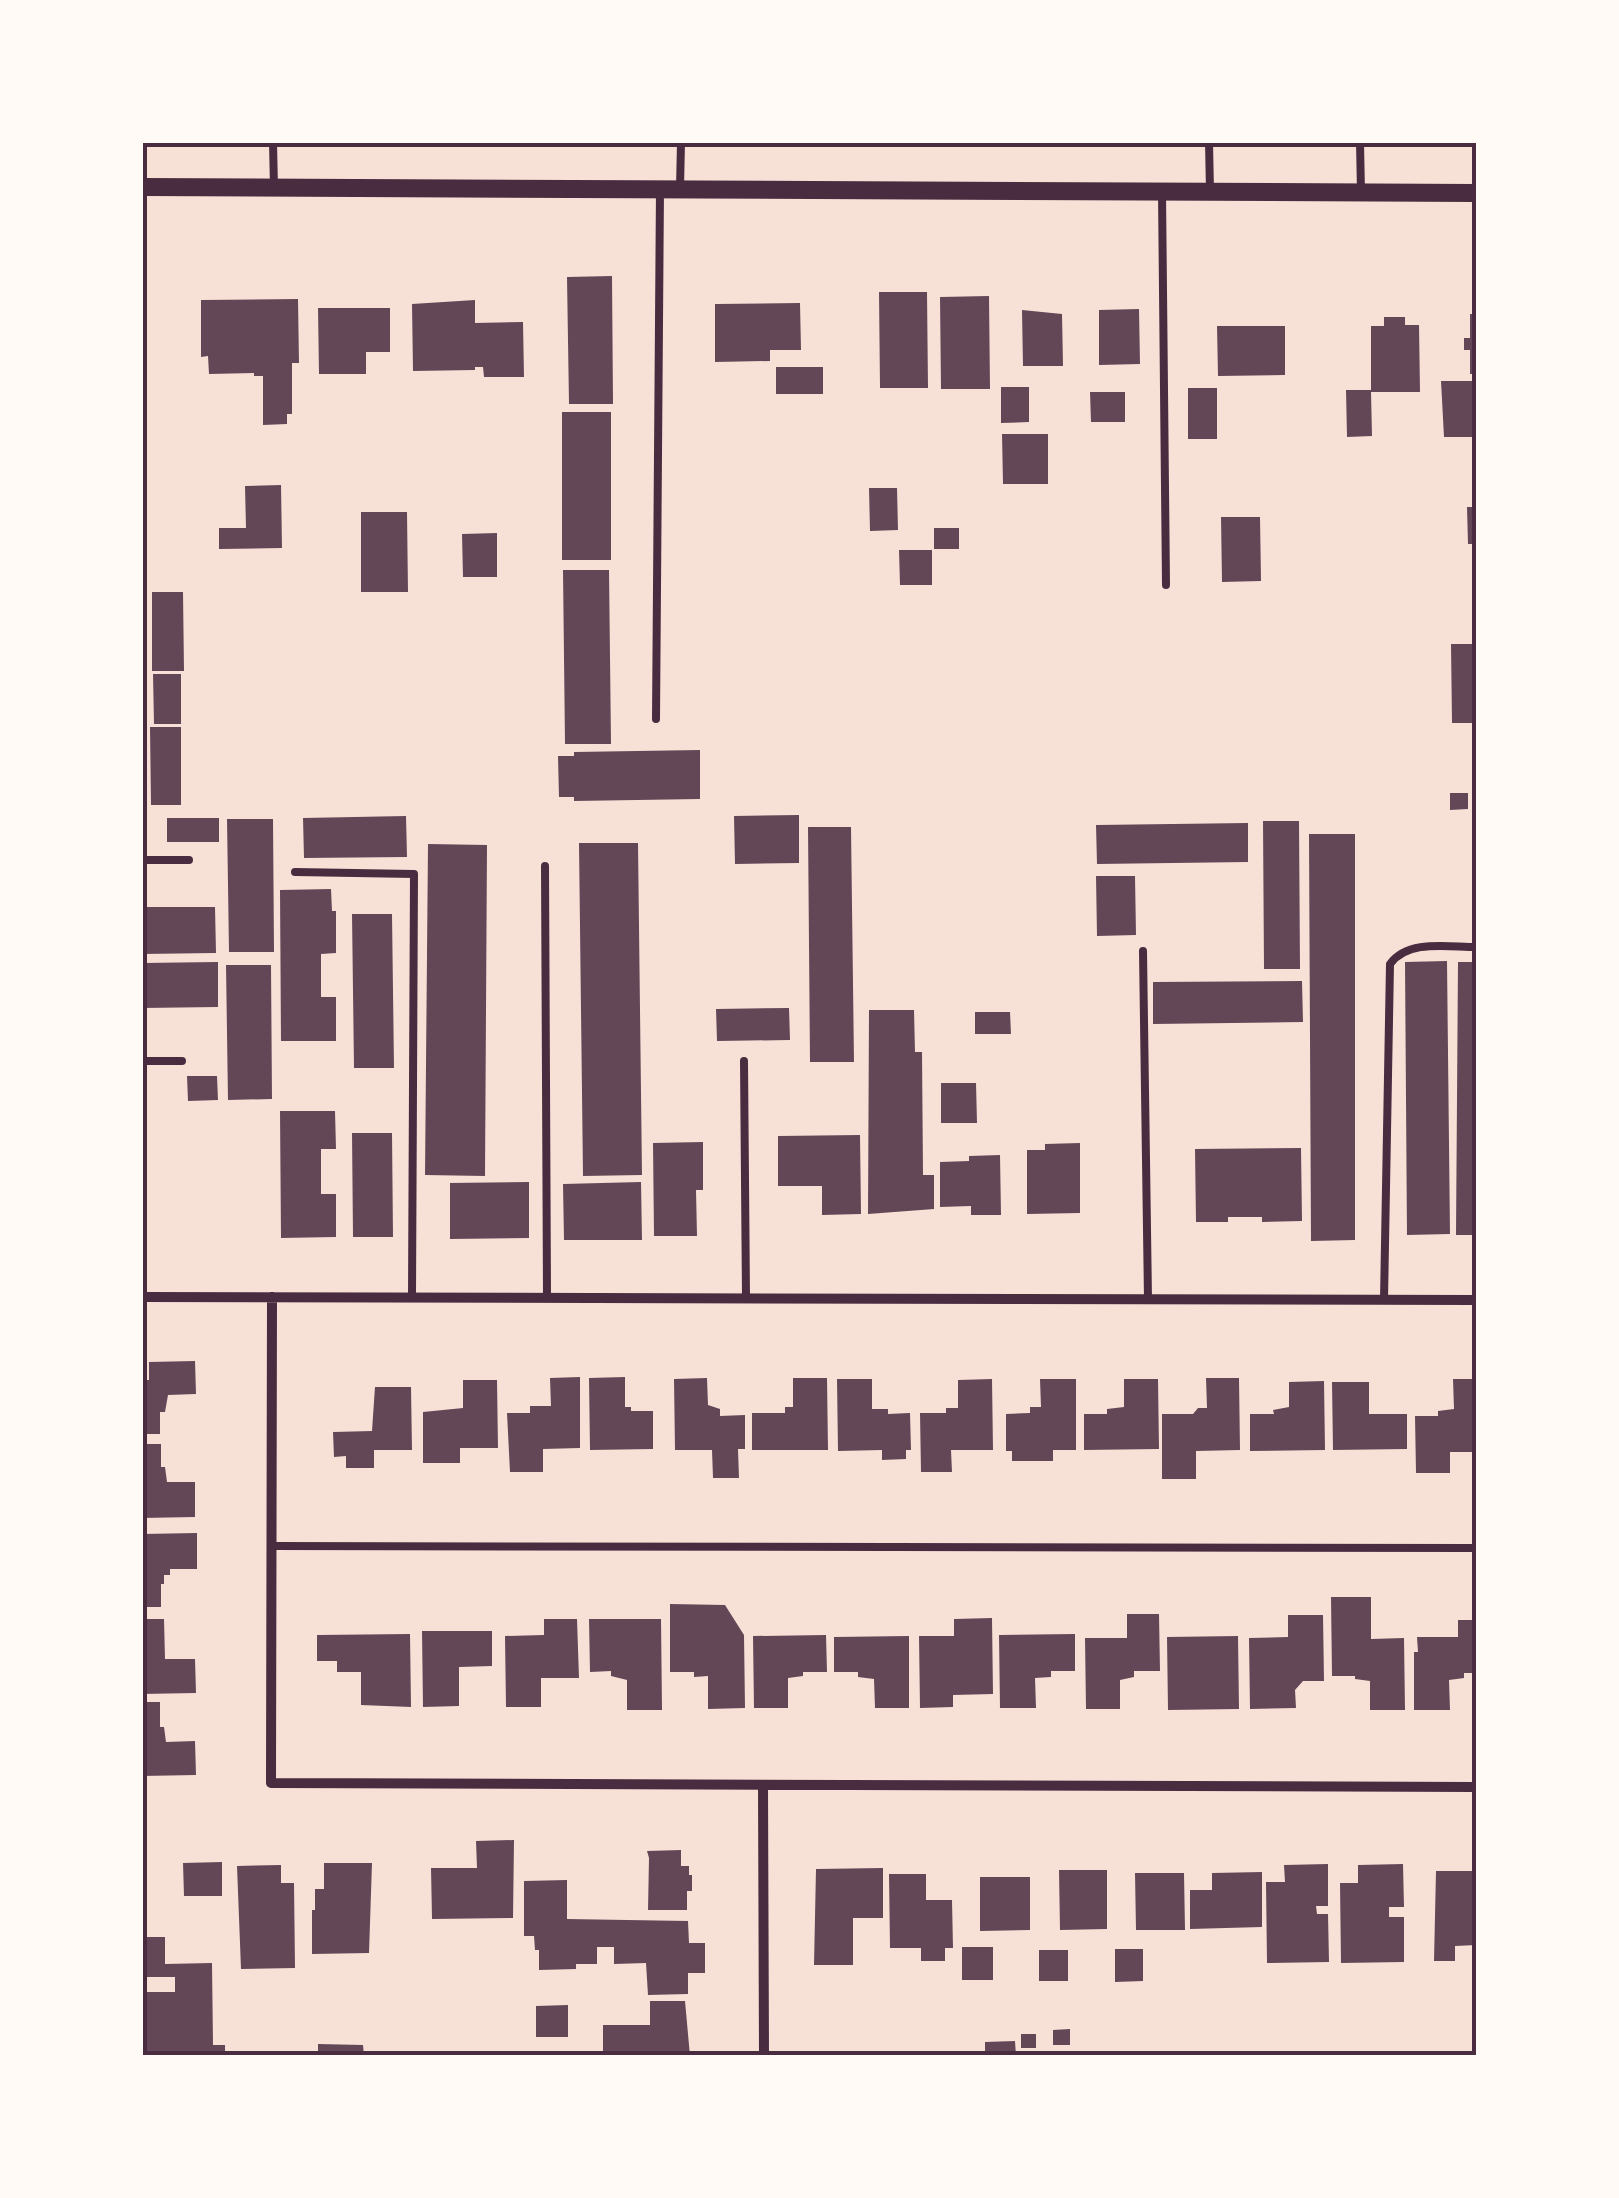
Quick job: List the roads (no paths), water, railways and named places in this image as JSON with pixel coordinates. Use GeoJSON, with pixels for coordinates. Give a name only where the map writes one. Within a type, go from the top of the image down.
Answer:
{"type":"FeatureCollection","features":[{"type":"Feature","properties":{"kind":"street"},"geometry":{"type":"LineString","coordinates":[[142,187],[1476,194]]}},
{"type":"Feature","properties":{"kind":"street"},"geometry":{"type":"LineString","coordinates":[[272,1297],[271,1784],[1476,1787]]}},
{"type":"Feature","properties":{"kind":"street"},"geometry":{"type":"LineString","coordinates":[[142,1298],[1476,1300]]}},
{"type":"Feature","properties":{"kind":"street"},"geometry":{"type":"LineString","coordinates":[[764,1785],[764,2056]]}},
{"type":"Feature","properties":{"kind":"lane"},"geometry":{"type":"LineString","coordinates":[[273,142],[274,188]]}},
{"type":"Feature","properties":{"kind":"lane"},"geometry":{"type":"LineString","coordinates":[[680,189],[681,142]]}},
{"type":"Feature","properties":{"kind":"lane"},"geometry":{"type":"LineString","coordinates":[[1210,142],[1210,192]]}},
{"type":"Feature","properties":{"kind":"lane"},"geometry":{"type":"LineString","coordinates":[[1360,142],[1360,193]]}},
{"type":"Feature","properties":{"kind":"lane"},"geometry":{"type":"LineString","coordinates":[[656,719],[660,189]]}},
{"type":"Feature","properties":{"kind":"lane"},"geometry":{"type":"LineString","coordinates":[[1162,192],[1166,585]]}},
{"type":"Feature","properties":{"kind":"lane"},"geometry":{"type":"LineString","coordinates":[[142,860],[189,860]]}},
{"type":"Feature","properties":{"kind":"lane"},"geometry":{"type":"LineString","coordinates":[[545,866],[548,1298]]}},
{"type":"Feature","properties":{"kind":"lane"},"geometry":{"type":"LineString","coordinates":[[296,872],[414,874],[412,1297]]}},
{"type":"Feature","properties":{"kind":"lane"},"geometry":{"type":"LineString","coordinates":[[1384,1300],[1390,964],[1399,952],[1412,948],[1476,947]]}},
{"type":"Feature","properties":{"kind":"lane"},"geometry":{"type":"LineString","coordinates":[[1143,951],[1148,1300]]}},
{"type":"Feature","properties":{"kind":"lane"},"geometry":{"type":"LineString","coordinates":[[142,1061],[182,1061]]}},
{"type":"Feature","properties":{"kind":"lane"},"geometry":{"type":"LineString","coordinates":[[744,1061],[746,1298]]}},
{"type":"Feature","properties":{"kind":"lane"},"geometry":{"type":"LineString","coordinates":[[272,1546],[1476,1548]]}}]}
